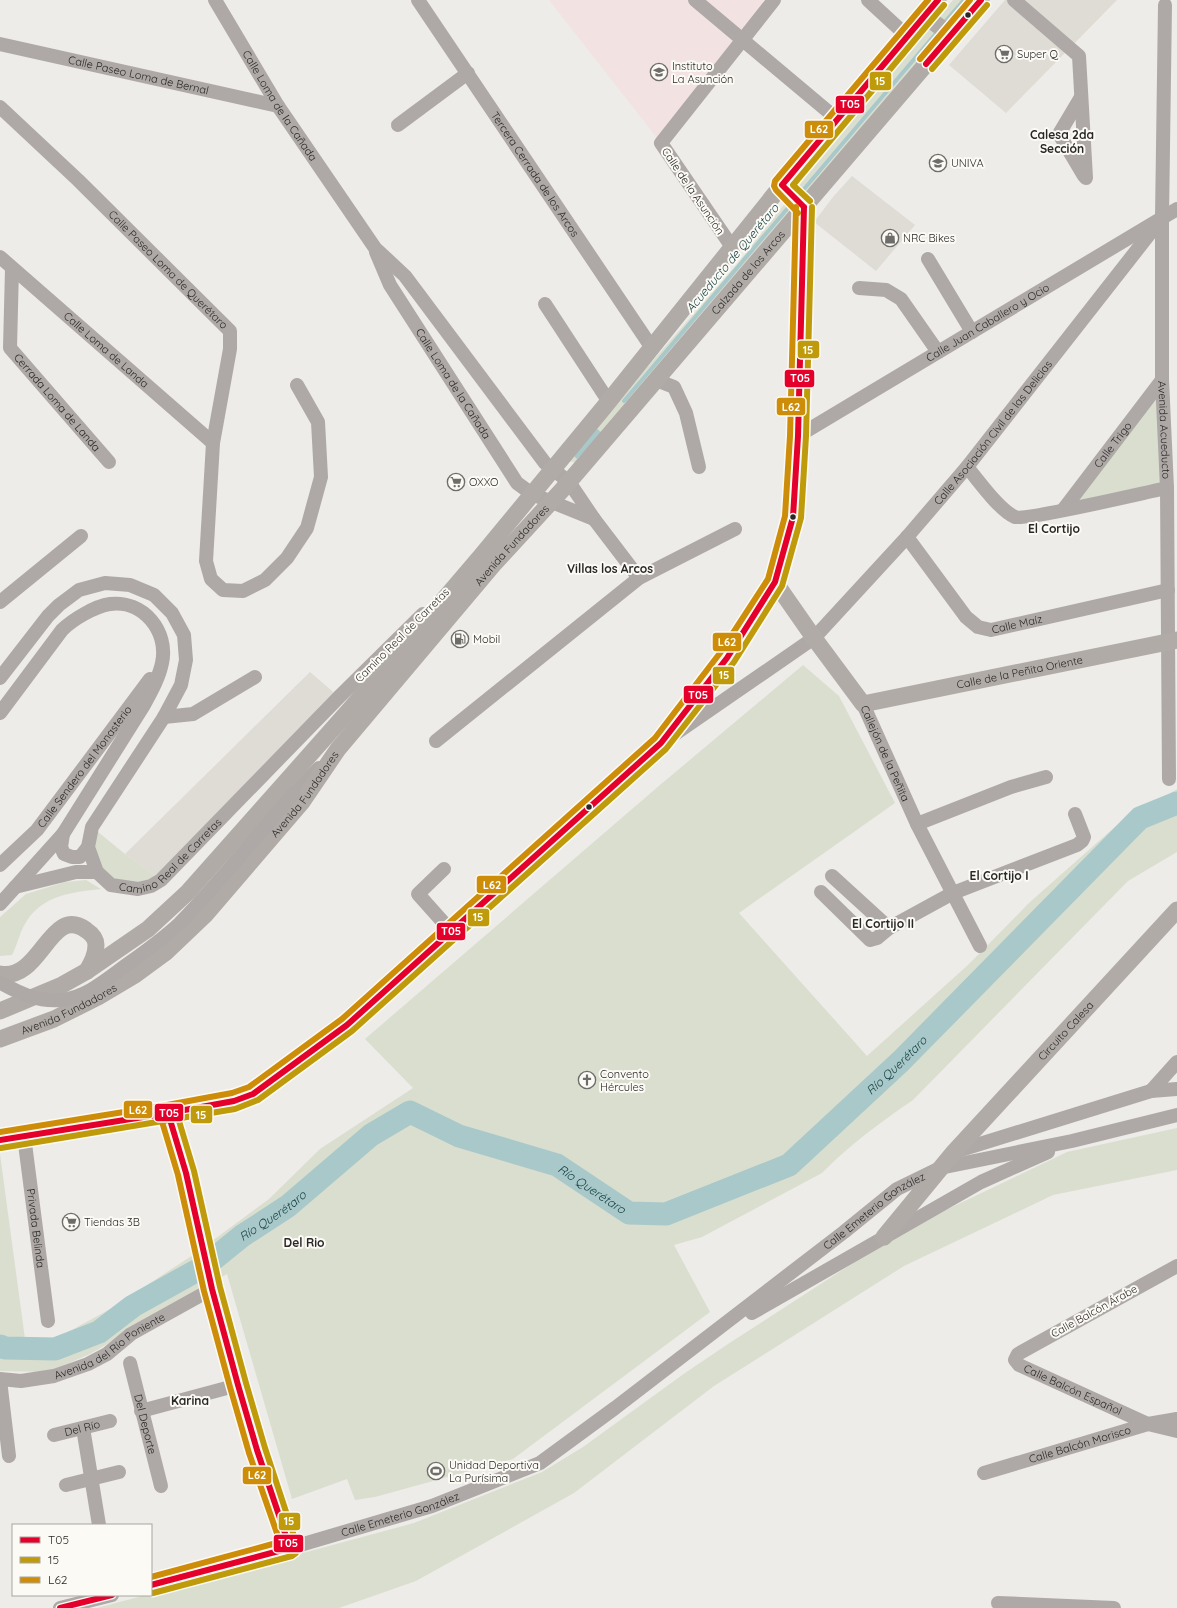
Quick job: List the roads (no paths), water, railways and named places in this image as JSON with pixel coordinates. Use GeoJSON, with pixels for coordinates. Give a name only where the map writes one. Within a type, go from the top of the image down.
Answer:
{"type":"FeatureCollection","features":[{"type":"Feature","properties":{"kind":"main road"},"geometry":{"type":"LineString","coordinates":[[553,468],[607,404],[782,184],[938,0]]}},
{"type":"Feature","properties":{"kind":"main road","name":"Calzada de los Arcos"},"geometry":{"type":"LineString","coordinates":[[560,492],[982,0]]}},
{"type":"Feature","properties":{"kind":"main road"},"geometry":{"type":"LineString","coordinates":[[925,16],[951,35]]}},
{"type":"Feature","properties":{"kind":"main road"},"geometry":{"type":"LineString","coordinates":[[775,582],[793,517],[798,436],[804,207],[782,184]]}},
{"type":"Feature","properties":{"kind":"main road"},"geometry":{"type":"LineString","coordinates":[[607,404],[622,420]]}},
{"type":"Feature","properties":{"kind":"main road","name":"Avenida Fundadores"},"geometry":{"type":"LineString","coordinates":[[0,1011],[62,985],[87,971],[148,930],[188,892],[353,706],[481,556],[553,468]]}},
{"type":"Feature","properties":{"kind":"main road","name":"Avenida Fundadores"},"geometry":{"type":"LineString","coordinates":[[0,1039],[54,1019],[98,997],[135,975],[165,953],[206,914],[302,802],[338,749],[493,565],[560,492]]}},
{"type":"Feature","properties":{"kind":"main road","name":"Callejón de la Peñita"},"geometry":{"type":"LineString","coordinates":[[775,582],[863,704]]}},
{"type":"Feature","properties":{"kind":"main road","name":"Calle de la Peñita Oriente"},"geometry":{"type":"LineString","coordinates":[[863,704],[1173,641]]}},
{"type":"Feature","properties":{"kind":"main road","name":"Circuito Calesa"},"geometry":{"type":"LineString","coordinates":[[884,1237],[954,1152],[1177,910]]}},
{"type":"Feature","properties":{"kind":"main road"},"geometry":{"type":"LineString","coordinates":[[0,980],[6,975],[22,971],[40,953],[54,934],[60,928],[69,924],[81,926],[92,934],[96,941],[94,959],[87,971]]}},
{"type":"Feature","properties":{"kind":"street","name":"Calle Loma de la Cañada"},"geometry":{"type":"LineString","coordinates":[[215,0],[278,106],[375,248],[390,285],[517,483],[532,494],[560,492],[553,468],[545,463],[405,276],[375,248]]}},
{"type":"Feature","properties":{"kind":"street","name":"Tercera Cerrada de los Arcos"},"geometry":{"type":"LineString","coordinates":[[418,0],[652,348]]}},
{"type":"Feature","properties":{"kind":"street"},"geometry":{"type":"LineString","coordinates":[[695,0],[837,119]]}},
{"type":"Feature","properties":{"kind":"street","name":"Calle de la Asunción"},"geometry":{"type":"LineString","coordinates":[[732,247],[661,143],[774,0]]}},
{"type":"Feature","properties":{"kind":"street"},"geometry":{"type":"LineString","coordinates":[[868,0],[908,36]]}},
{"type":"Feature","properties":{"kind":"street"},"geometry":{"type":"LineString","coordinates":[[1014,0],[1079,56],[1081,97]]}},
{"type":"Feature","properties":{"kind":"street","name":"Avenida Acueducto"},"geometry":{"type":"LineString","coordinates":[[1165,5],[1162,218],[1162,380],[1167,488],[1168,590],[1173,641],[1169,779]]}},
{"type":"Feature","properties":{"kind":"street","name":"Calle Paseo Loma de Bernal"},"geometry":{"type":"LineString","coordinates":[[0,44],[278,106]]}},
{"type":"Feature","properties":{"kind":"street"},"geometry":{"type":"LineString","coordinates":[[398,125],[468,73]]}},
{"type":"Feature","properties":{"kind":"street","name":"Calle Paseo Loma de Querétaro"},"geometry":{"type":"LineString","coordinates":[[0,107],[78,180],[230,331],[230,349],[213,443],[206,561],[211,579],[223,590],[243,591],[265,580],[287,558],[308,528],[322,477],[318,422],[297,385]]}},
{"type":"Feature","properties":{"kind":"street","name":"Calle Juan Caballero y Ocio"},"geometry":{"type":"LineString","coordinates":[[798,436],[1177,209]]}},
{"type":"Feature","properties":{"kind":"street","name":"Calle Asociación Civil de las Delicias"},"geometry":{"type":"LineString","coordinates":[[661,743],[814,638],[907,537],[967,467],[1162,218]]}},
{"type":"Feature","properties":{"kind":"street","name":"Calle Loma de Landa"},"geometry":{"type":"LineString","coordinates":[[0,257],[213,443]]}},
{"type":"Feature","properties":{"kind":"street"},"geometry":{"type":"LineString","coordinates":[[928,259],[972,332]]}},
{"type":"Feature","properties":{"kind":"street","name":"Cerrada Loma de Landa"},"geometry":{"type":"LineString","coordinates":[[12,268],[10,348],[109,462]]}},
{"type":"Feature","properties":{"kind":"street"},"geometry":{"type":"LineString","coordinates":[[859,288],[886,290],[901,299],[938,352]]}},
{"type":"Feature","properties":{"kind":"street"},"geometry":{"type":"LineString","coordinates":[[545,304],[607,404]]}},
{"type":"Feature","properties":{"kind":"street"},"geometry":{"type":"LineString","coordinates":[[656,380],[674,387],[686,412],[699,467]]}},
{"type":"Feature","properties":{"kind":"street","name":"Calle Trigo"},"geometry":{"type":"LineString","coordinates":[[1063,510],[1162,380]]}},
{"type":"Feature","properties":{"kind":"street"},"geometry":{"type":"LineString","coordinates":[[967,467],[1005,512],[1017,518],[1167,488]]}},
{"type":"Feature","properties":{"kind":"street"},"geometry":{"type":"LineString","coordinates":[[560,492],[594,520],[639,578]]}},
{"type":"Feature","properties":{"kind":"street"},"geometry":{"type":"LineString","coordinates":[[560,492],[594,520]]}},
{"type":"Feature","properties":{"kind":"street"},"geometry":{"type":"LineString","coordinates":[[436,741],[639,578],[735,529]]}},
{"type":"Feature","properties":{"kind":"street"},"geometry":{"type":"LineString","coordinates":[[0,602],[81,536]]}},
{"type":"Feature","properties":{"kind":"street","name":"Calle Maíz"},"geometry":{"type":"LineString","coordinates":[[907,537],[966,617],[978,627],[991,630],[1168,590]]}},
{"type":"Feature","properties":{"kind":"street","name":"Camino Real de Carretas"},"geometry":{"type":"LineString","coordinates":[[88,847],[97,872],[113,886],[138,889],[151,886],[161,880],[339,697],[481,556]]}},
{"type":"Feature","properties":{"kind":"street"},"geometry":{"type":"LineString","coordinates":[[0,1140],[168,1114],[234,1101],[253,1094],[347,1025],[661,743],[727,658],[775,582]]}},
{"type":"Feature","properties":{"kind":"street"},"geometry":{"type":"LineString","coordinates":[[0,678],[48,616],[59,605],[79,590],[105,583],[130,585],[154,595],[172,613],[184,635],[186,660],[181,685],[164,717],[92,827],[88,847],[80,857],[72,857],[64,854],[62,847],[62,834]]}},
{"type":"Feature","properties":{"kind":"street"},"geometry":{"type":"LineString","coordinates":[[0,714],[70,621],[109,604],[127,605],[146,613],[156,626],[162,642],[163,662],[144,705],[62,834],[0,904]]}},
{"type":"Feature","properties":{"kind":"street","name":"Calle Sendero del Monasterio"},"geometry":{"type":"LineString","coordinates":[[0,865],[37,830],[163,662]]}},
{"type":"Feature","properties":{"kind":"street"},"geometry":{"type":"LineString","coordinates":[[164,717],[193,714],[255,677]]}},
{"type":"Feature","properties":{"kind":"street","name":"Callejón de la Peñita"},"geometry":{"type":"LineString","coordinates":[[863,704],[917,824],[980,946]]}},
{"type":"Feature","properties":{"kind":"street"},"geometry":{"type":"LineString","coordinates":[[0,980],[22,994],[40,1000],[62,1000],[81,994],[105,982],[179,924],[212,889],[294,793],[338,749]]}},
{"type":"Feature","properties":{"kind":"street"},"geometry":{"type":"LineString","coordinates":[[917,824],[1011,786],[1046,777]]}},
{"type":"Feature","properties":{"kind":"street"},"geometry":{"type":"LineString","coordinates":[[821,892],[870,940],[877,938],[889,928],[953,893],[1070,848],[1082,841],[1084,837],[1075,814]]}},
{"type":"Feature","properties":{"kind":"street"},"geometry":{"type":"LineString","coordinates":[[444,869],[418,894],[451,931]]}},
{"type":"Feature","properties":{"kind":"street"},"geometry":{"type":"LineString","coordinates":[[15,887],[76,872],[97,872]]}},
{"type":"Feature","properties":{"kind":"street"},"geometry":{"type":"LineString","coordinates":[[832,876],[889,928]]}},
{"type":"Feature","properties":{"kind":"street"},"geometry":{"type":"LineString","coordinates":[[1151,1092],[1177,1062]]}},
{"type":"Feature","properties":{"kind":"street"},"geometry":{"type":"LineString","coordinates":[[954,1152],[1151,1092],[1177,1089]]}},
{"type":"Feature","properties":{"kind":"street"},"geometry":{"type":"LineString","coordinates":[[168,1114],[186,1173],[212,1286],[238,1385],[257,1450],[290,1548]]}},
{"type":"Feature","properties":{"kind":"street","name":"Calle Emeterio González"},"geometry":{"type":"LineString","coordinates":[[152,1585],[290,1548],[432,1506],[540,1463],[705,1339],[844,1232],[897,1189],[940,1168],[1072,1141],[1177,1115]]}},
{"type":"Feature","properties":{"kind":"street","name":"Privada Belinda"},"geometry":{"type":"LineString","coordinates":[[24,1136],[48,1321]]}},
{"type":"Feature","properties":{"kind":"street","name":"Calle Emeterio González"},"geometry":{"type":"LineString","coordinates":[[705,1339],[981,1182],[1072,1141]]}},
{"type":"Feature","properties":{"kind":"street"},"geometry":{"type":"LineString","coordinates":[[844,1232],[844,1245],[856,1253]]}},
{"type":"Feature","properties":{"kind":"street","name":"Calle Balcón Árabe"},"geometry":{"type":"LineString","coordinates":[[1015,1360],[1018,1354],[1177,1266]]}},
{"type":"Feature","properties":{"kind":"street","name":"Avenida del Río Poniente"},"geometry":{"type":"LineString","coordinates":[[0,1380],[21,1381],[54,1376],[88,1364],[107,1354],[130,1334],[212,1286]]}},
{"type":"Feature","properties":{"kind":"street","name":"Calle Balcón Español"},"geometry":{"type":"LineString","coordinates":[[1015,1360],[1019,1365],[1148,1424],[1177,1431]]}},
{"type":"Feature","properties":{"kind":"street","name":"Del Deporte"},"geometry":{"type":"LineString","coordinates":[[130,1364],[161,1486]]}},
{"type":"Feature","properties":{"kind":"street"},"geometry":{"type":"LineString","coordinates":[[0,1380],[9,1456]]}},
{"type":"Feature","properties":{"kind":"street"},"geometry":{"type":"LineString","coordinates":[[141,1410],[238,1385]]}},
{"type":"Feature","properties":{"kind":"street","name":"Calle Balcón Morisco"},"geometry":{"type":"LineString","coordinates":[[984,1473],[1148,1424],[1177,1418]]}},
{"type":"Feature","properties":{"kind":"street","name":"Del Río"},"geometry":{"type":"LineString","coordinates":[[54,1435],[110,1421]]}},
{"type":"Feature","properties":{"kind":"street"},"geometry":{"type":"LineString","coordinates":[[83,1428],[99,1524]]}},
{"type":"Feature","properties":{"kind":"street"},"geometry":{"type":"LineString","coordinates":[[66,1485],[119,1472]]}},
{"type":"Feature","properties":{"kind":"street"},"geometry":{"type":"LineString","coordinates":[[60,1608],[106,1596]]}},
{"type":"Feature","properties":{"kind":"street"},"geometry":{"type":"LineString","coordinates":[[998,1602],[1114,1608]]}},
{"type":"Feature","properties":{"kind":"water"},"geometry":{"type":"Polygon","coordinates":[[[596,428],[602,433],[577,459],[574,456],[596,428]]]}},
{"type":"Feature","properties":{"kind":"waterway","name":"Acueducto de Querétaro"},"geometry":{"type":"LineString","coordinates":[[943,24],[964,0]]}},
{"type":"Feature","properties":{"kind":"waterway","name":"Acueducto de Querétaro"},"geometry":{"type":"LineString","coordinates":[[799,195],[938,31]]}},
{"type":"Feature","properties":{"kind":"waterway","name":"Acueducto de Querétaro"},"geometry":{"type":"LineString","coordinates":[[624,401],[793,202]]}},
{"type":"Feature","properties":{"kind":"waterway","name":"Río Querétaro"},"geometry":{"type":"LineString","coordinates":[[0,1346],[5,1348],[55,1349],[99,1332],[133,1306],[205,1266],[242,1236],[288,1206],[371,1135],[410,1112],[459,1136],[557,1165],[629,1213],[666,1214],[789,1165],[901,1061],[1140,818],[1177,803]]}},
{"type":"Feature","properties":{"kind":"place","name":"Super Q"},"geometry":{"type":"Point","coordinates":[1004,54]}},
{"type":"Feature","properties":{"kind":"place","name":"Instituto La Asunción"},"geometry":{"type":"Point","coordinates":[659,72]}},
{"type":"Feature","properties":{"kind":"place","name":"UNIVA"},"geometry":{"type":"Point","coordinates":[938,163]}},
{"type":"Feature","properties":{"kind":"place","name":"NRC Bikes"},"geometry":{"type":"Point","coordinates":[890,238]}},
{"type":"Feature","properties":{"kind":"place","name":"OXXO"},"geometry":{"type":"Point","coordinates":[456,482]}},
{"type":"Feature","properties":{"kind":"place","name":"Mobil"},"geometry":{"type":"Point","coordinates":[460,639]}},
{"type":"Feature","properties":{"kind":"place","name":"Convento Hércules"},"geometry":{"type":"Point","coordinates":[587,1080]}},
{"type":"Feature","properties":{"kind":"place","name":"Tiendas 3B"},"geometry":{"type":"Point","coordinates":[71,1222]}},
{"type":"Feature","properties":{"kind":"place","name":"Unidad Deportiva La Purísima"},"geometry":{"type":"Point","coordinates":[436,1471]}},
{"type":"Feature","properties":{"kind":"district","name":"Calesa 2da Sección"},"geometry":{"type":"Point","coordinates":[1062,141]}},
{"type":"Feature","properties":{"kind":"district","name":"El Cortijo"},"geometry":{"type":"Point","coordinates":[1054,528]}},
{"type":"Feature","properties":{"kind":"district","name":"Villas los Arcos"},"geometry":{"type":"Point","coordinates":[610,568]}},
{"type":"Feature","properties":{"kind":"district","name":"El Cortijo I"},"geometry":{"type":"Point","coordinates":[999,875]}},
{"type":"Feature","properties":{"kind":"district","name":"El Cortijo II"},"geometry":{"type":"Point","coordinates":[883,923]}},
{"type":"Feature","properties":{"kind":"district","name":"Del Rio"},"geometry":{"type":"Point","coordinates":[304,1242]}},
{"type":"Feature","properties":{"kind":"district","name":"Karina"},"geometry":{"type":"Point","coordinates":[190,1400]}}]}
